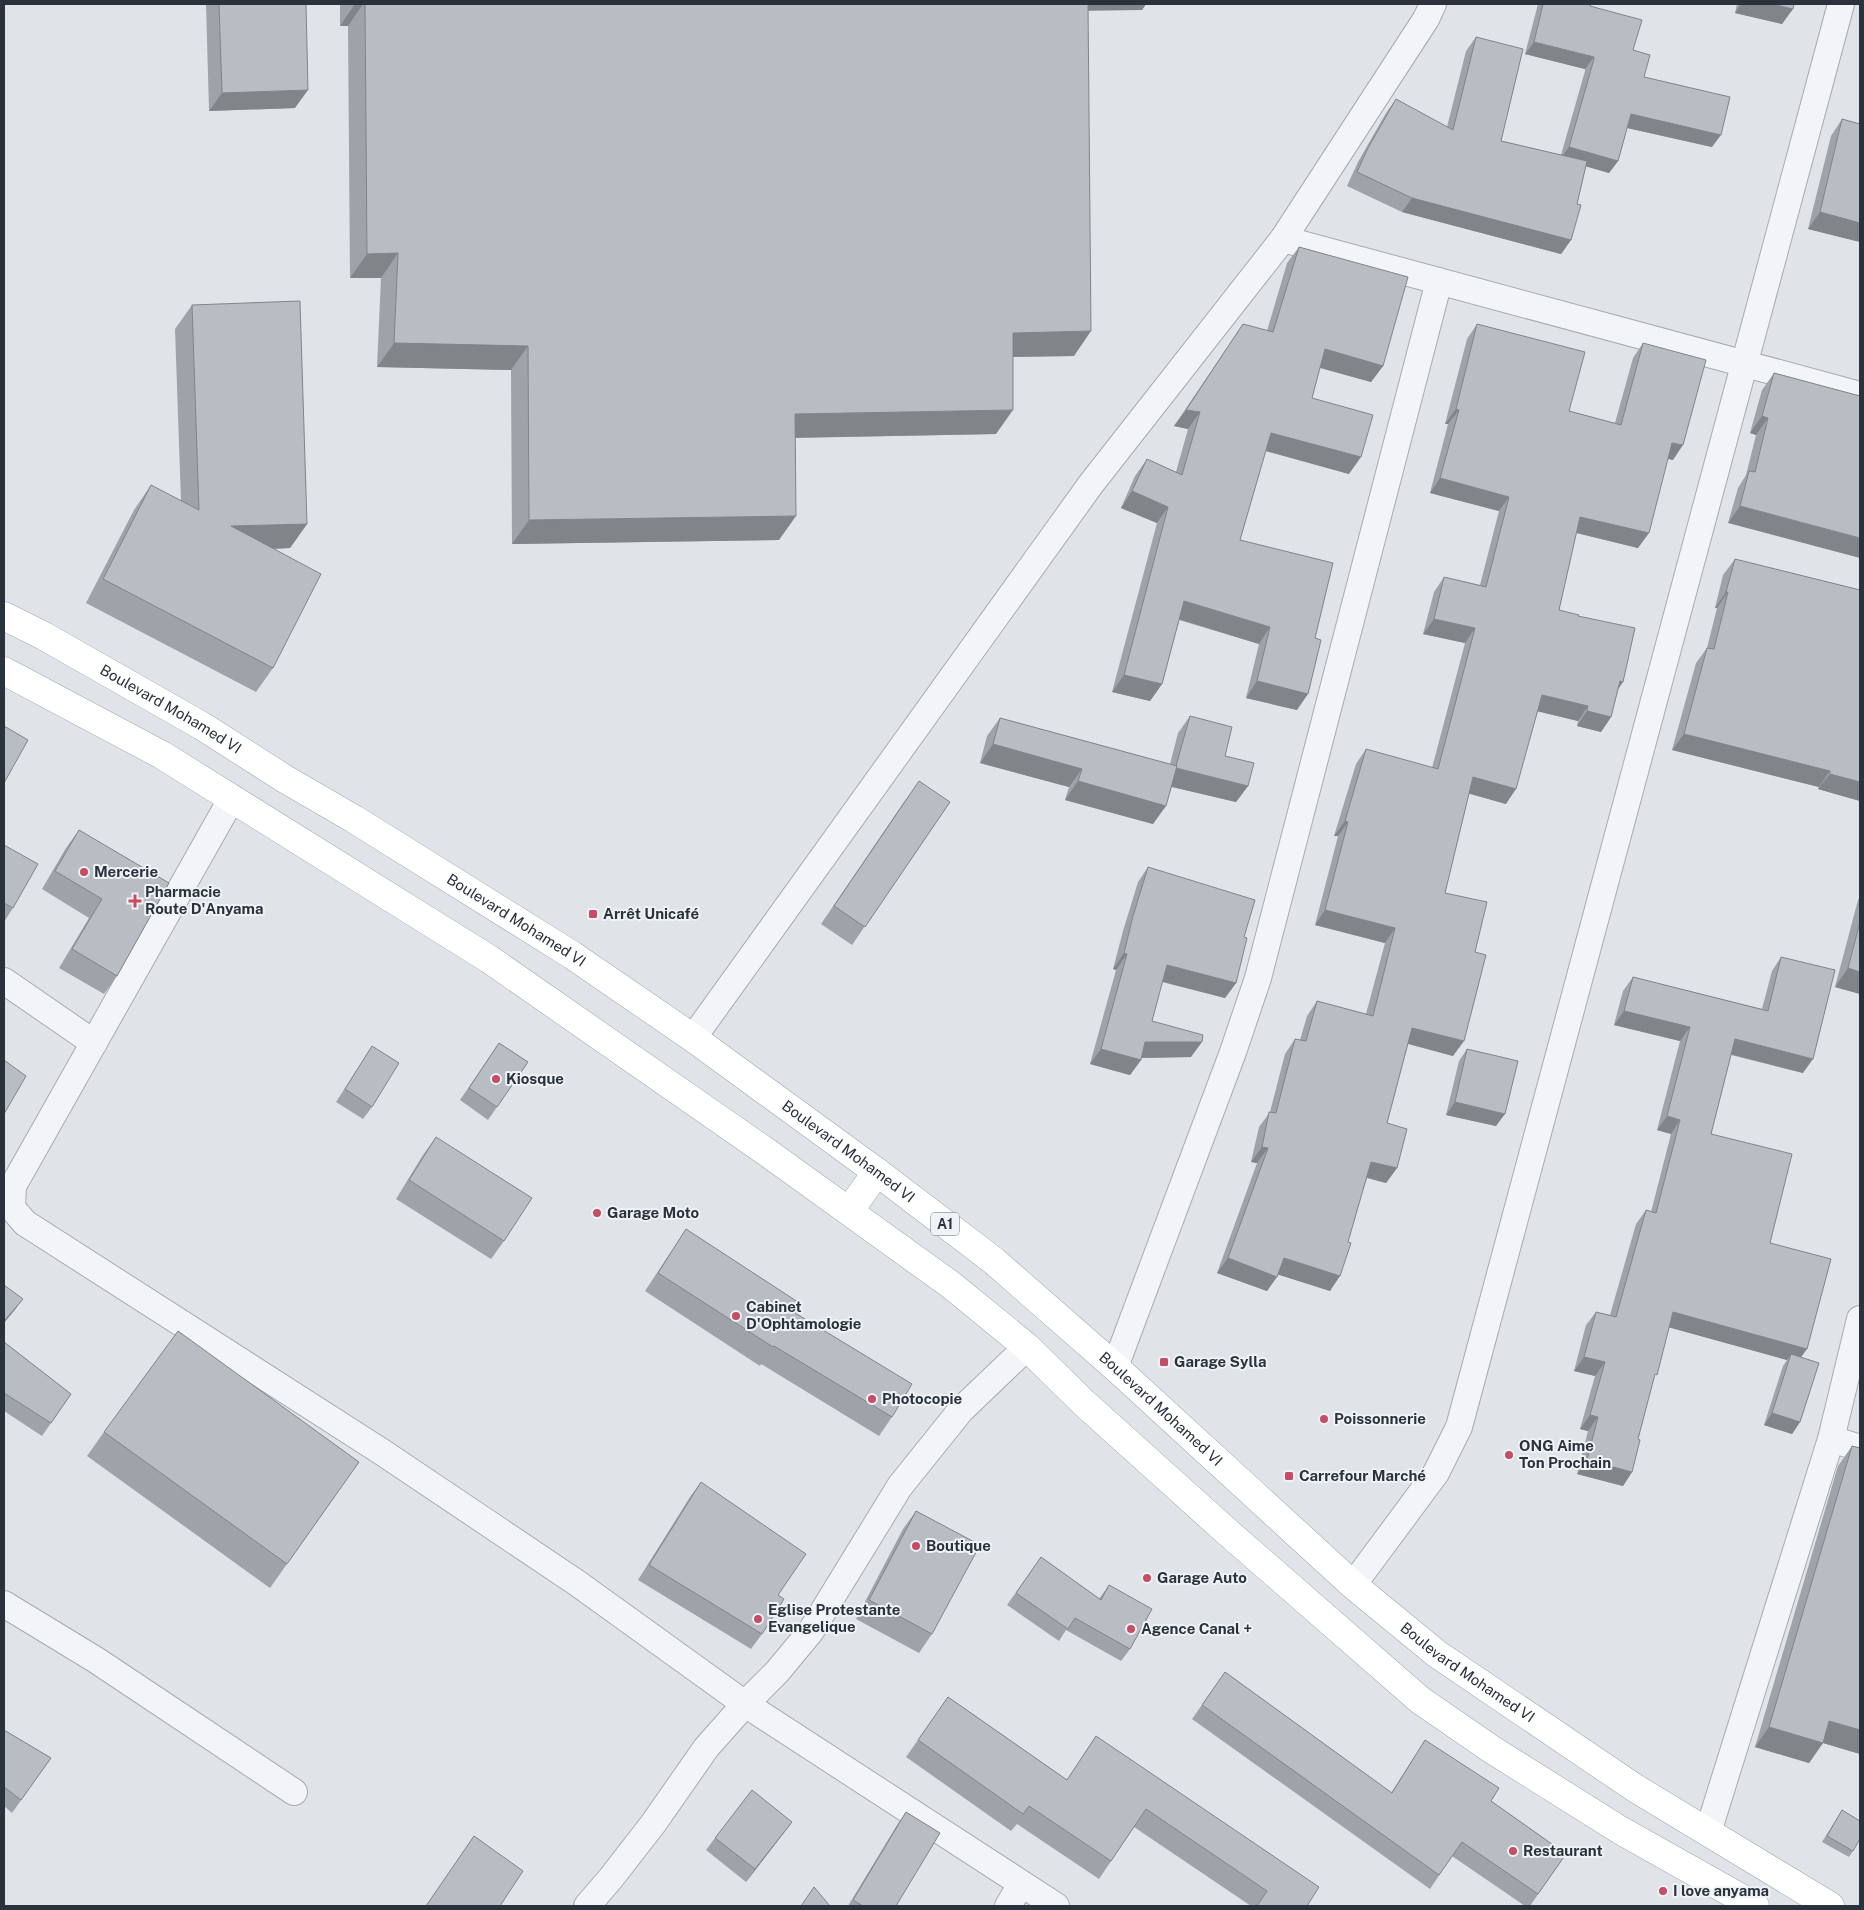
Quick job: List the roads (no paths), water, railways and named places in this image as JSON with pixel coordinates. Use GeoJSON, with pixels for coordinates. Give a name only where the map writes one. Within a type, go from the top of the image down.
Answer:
{"type":"FeatureCollection","features":[{"type":"Feature","properties":{"kind":"main road","name":"Boulevard Mohamed VI"},"geometry":{"type":"LineString","coordinates":[[4,616],[44,636],[202,726],[285,779],[354,819],[572,955],[693,1038],[877,1172],[994,1261],[1116,1367],[1353,1585],[1437,1654],[1635,1788],[1830,1906]]}},
{"type":"Feature","properties":{"kind":"main road"},"geometry":{"type":"LineString","coordinates":[[4,671],[162,755],[489,959],[849,1211],[951,1285],[1026,1346],[1084,1403],[1224,1529],[1420,1700],[1491,1749],[1620,1830],[1755,1906]]}},
{"type":"Feature","properties":{"kind":"main road"},"geometry":{"type":"LineString","coordinates":[[849,1211],[877,1172]]}},
{"type":"Feature","properties":{"kind":"street"},"geometry":{"type":"LineString","coordinates":[[693,1038],[1091,484],[1283,239],[1426,19],[1433,4]]}},
{"type":"Feature","properties":{"kind":"street"},"geometry":{"type":"LineString","coordinates":[[1353,1585],[1436,1472],[1459,1427],[1841,4]]}},
{"type":"Feature","properties":{"kind":"street"},"geometry":{"type":"LineString","coordinates":[[1283,239],[1860,395]]}},
{"type":"Feature","properties":{"kind":"street"},"geometry":{"type":"LineString","coordinates":[[1116,1367],[1233,1052],[1258,978],[1439,281]]}},
{"type":"Feature","properties":{"kind":"street"},"geometry":{"type":"LineString","coordinates":[[232,798],[12,1186],[12,1208],[25,1223],[382,1452],[577,1583],[745,1704],[1056,1906]]}},
{"type":"Feature","properties":{"kind":"street"},"geometry":{"type":"LineString","coordinates":[[4,981],[94,1043]]}},
{"type":"Feature","properties":{"kind":"street"},"geometry":{"type":"LineString","coordinates":[[1708,1832],[1831,1439],[1860,1319]]}},
{"type":"Feature","properties":{"kind":"street"},"geometry":{"type":"LineString","coordinates":[[587,1906],[653,1824],[706,1748],[745,1704],[777,1672],[811,1631],[900,1486],[961,1410],[1026,1346]]}},
{"type":"Feature","properties":{"kind":"street"},"geometry":{"type":"LineString","coordinates":[[1831,1439],[1860,1448]]}},
{"type":"Feature","properties":{"kind":"street"},"geometry":{"type":"LineString","coordinates":[[5,1607],[96,1660],[294,1792]]}},
{"type":"Feature","properties":{"kind":"street"},"geometry":{"type":"LineString","coordinates":[[1008,1906],[1021,1884]]}},
{"type":"Feature","properties":{"kind":"place","name":"Mercerie"},"geometry":{"type":"Point","coordinates":[84,872]}},
{"type":"Feature","properties":{"kind":"place","name":"Pharmacie Route D'Anyama"},"geometry":{"type":"Point","coordinates":[135,901]}},
{"type":"Feature","properties":{"kind":"place","name":"Arrêt Unicafé"},"geometry":{"type":"Point","coordinates":[593,914]}},
{"type":"Feature","properties":{"kind":"place","name":"Kiosque"},"geometry":{"type":"Point","coordinates":[496,1079]}},
{"type":"Feature","properties":{"kind":"place","name":"Garage Moto"},"geometry":{"type":"Point","coordinates":[597,1213]}},
{"type":"Feature","properties":{"kind":"place","name":"Cabinet D'Ophtamologie"},"geometry":{"type":"Point","coordinates":[736,1316]}},
{"type":"Feature","properties":{"kind":"place","name":"Garage Sylla"},"geometry":{"type":"Point","coordinates":[1164,1362]}},
{"type":"Feature","properties":{"kind":"place","name":"Photocopie"},"geometry":{"type":"Point","coordinates":[872,1399]}},
{"type":"Feature","properties":{"kind":"place","name":"Poissonnerie"},"geometry":{"type":"Point","coordinates":[1324,1419]}},
{"type":"Feature","properties":{"kind":"place","name":"ONG Aime Ton Prochain"},"geometry":{"type":"Point","coordinates":[1509,1455]}},
{"type":"Feature","properties":{"kind":"place","name":"Carrefour Marché"},"geometry":{"type":"Point","coordinates":[1289,1476]}},
{"type":"Feature","properties":{"kind":"place","name":"Boutique"},"geometry":{"type":"Point","coordinates":[916,1546]}},
{"type":"Feature","properties":{"kind":"place","name":"Garage Auto"},"geometry":{"type":"Point","coordinates":[1147,1578]}},
{"type":"Feature","properties":{"kind":"place","name":"Eglise Protestante Evangelique"},"geometry":{"type":"Point","coordinates":[758,1619]}},
{"type":"Feature","properties":{"kind":"place","name":"Agence Canal +"},"geometry":{"type":"Point","coordinates":[1131,1629]}},
{"type":"Feature","properties":{"kind":"place","name":"Restaurant"},"geometry":{"type":"Point","coordinates":[1513,1851]}},
{"type":"Feature","properties":{"kind":"place","name":"I love anyama"},"geometry":{"type":"Point","coordinates":[1663,1891]}}]}
